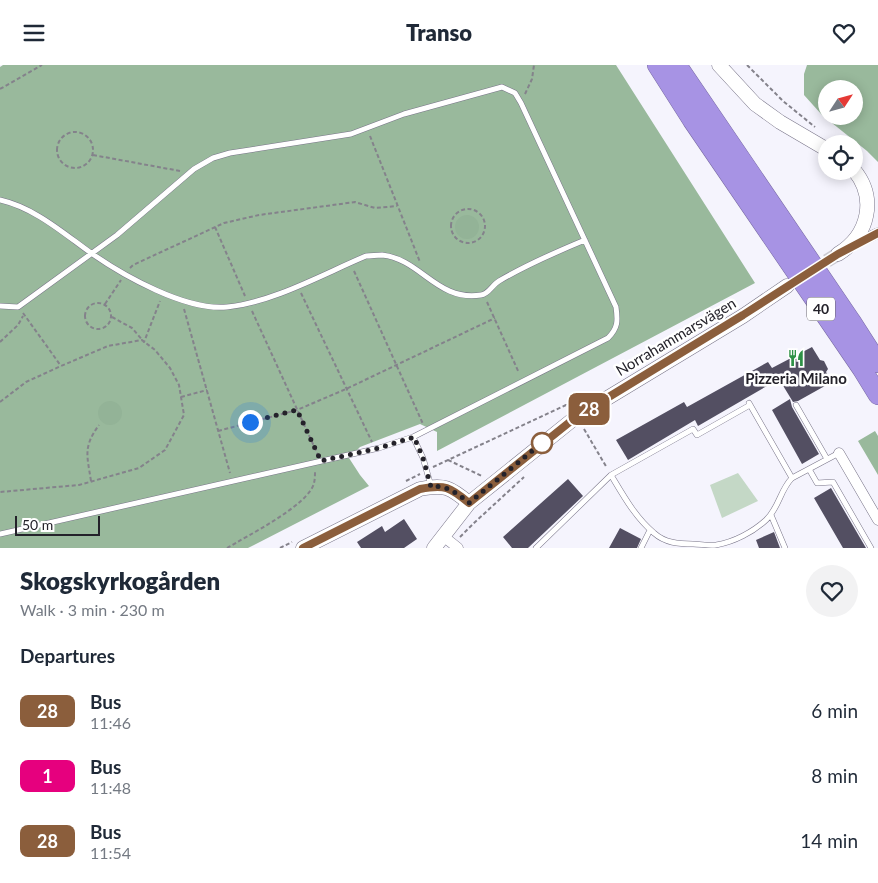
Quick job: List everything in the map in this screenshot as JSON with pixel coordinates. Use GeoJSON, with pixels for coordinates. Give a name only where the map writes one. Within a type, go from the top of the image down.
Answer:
{"type":"FeatureCollection","features":[{"type":"Feature","properties":{"kind":"highway","name":"40"},"geometry":{"type":"LineString","coordinates":[[657,65],[692,120],[878,395]]}},
{"type":"Feature","properties":{"kind":"highway","name":"40"},"geometry":{"type":"LineString","coordinates":[[677,65],[878,363]]}},
{"type":"Feature","properties":{"kind":"street"},"geometry":{"type":"LineString","coordinates":[[719,65],[755,104],[780,122],[818,144]]}},
{"type":"Feature","properties":{"kind":"street"},"geometry":{"type":"LineString","coordinates":[[844,250],[863,228],[868,209],[866,193],[861,180]]}},
{"type":"Feature","properties":{"kind":"street"},"geometry":{"type":"LineString","coordinates":[[844,250],[878,233]]}},
{"type":"Feature","properties":{"kind":"street","name":"Norrahammarsvägen"},"geometry":{"type":"LineString","coordinates":[[434,548],[452,543],[469,503],[576,417],[787,286]]}},
{"type":"Feature","properties":{"kind":"street"},"geometry":{"type":"LineString","coordinates":[[839,453],[878,519]]}},
{"type":"Feature","properties":{"kind":"street"},"geometry":{"type":"LineString","coordinates":[[303,548],[420,489],[438,485],[454,491],[469,503]]}},
{"type":"Feature","properties":{"kind":"lane"},"geometry":{"type":"LineString","coordinates":[[0,306],[18,307],[117,235],[189,173],[213,158],[230,153],[351,134],[404,113],[502,87],[515,93],[521,103],[616,307],[618,319],[616,330],[608,338],[414,437],[375,449],[0,534]]}},
{"type":"Feature","properties":{"kind":"lane"},"geometry":{"type":"LineString","coordinates":[[0,200],[15,204],[40,217],[125,274],[163,292],[182,300],[203,305],[226,307],[274,295],[366,256],[382,255],[405,263],[426,276],[436,285],[455,294],[472,297],[484,295],[497,282],[584,240]]}},
{"type":"Feature","properties":{"kind":"lane"},"geometry":{"type":"LineString","coordinates":[[536,548],[611,475],[693,429],[697,435],[749,403],[792,478]]}},
{"type":"Feature","properties":{"kind":"lane"},"geometry":{"type":"LineString","coordinates":[[796,405],[826,459]]}},
{"type":"Feature","properties":{"kind":"lane"},"geometry":{"type":"LineString","coordinates":[[414,437],[423,458],[431,487]]}},
{"type":"Feature","properties":{"kind":"lane"},"geometry":{"type":"LineString","coordinates":[[611,475],[625,499],[650,530],[662,539],[675,543],[714,547],[750,532],[771,515],[787,483],[792,478],[839,453]]}},
{"type":"Feature","properties":{"kind":"lane"},"geometry":{"type":"LineString","coordinates":[[809,469],[817,483],[833,483],[871,548]]}},
{"type":"Feature","properties":{"kind":"lane"},"geometry":{"type":"LineString","coordinates":[[771,515],[785,548]]}},
{"type":"Feature","properties":{"kind":"lane"},"geometry":{"type":"LineString","coordinates":[[641,548],[650,530]]}},
{"type":"Feature","properties":{"kind":"path"},"geometry":{"type":"LineString","coordinates":[[0,89],[42,65]]}},
{"type":"Feature","properties":{"kind":"path"},"geometry":{"type":"LineString","coordinates":[[521,103],[532,79],[534,65]]}},
{"type":"Feature","properties":{"kind":"path"},"geometry":{"type":"LineString","coordinates":[[747,65],[783,101],[816,128]]}},
{"type":"Feature","properties":{"kind":"path"},"geometry":{"type":"LineString","coordinates":[[367,128],[426,276]]}},
{"type":"Feature","properties":{"kind":"path"},"geometry":{"type":"LineString","coordinates":[[77,132],[87,136],[93,144],[93,155],[88,164],[79,169],[68,168],[60,161],[57,151],[59,141],[67,134],[77,132]]}},
{"type":"Feature","properties":{"kind":"path"},"geometry":{"type":"LineString","coordinates":[[93,155],[189,173]]}},
{"type":"Feature","properties":{"kind":"path"},"geometry":{"type":"LineString","coordinates":[[106,304],[133,265],[224,223],[259,215],[355,203],[375,207],[397,206]]}},
{"type":"Feature","properties":{"kind":"path"},"geometry":{"type":"LineString","coordinates":[[464,209],[474,210],[482,216],[485,225],[483,235],[476,242],[466,244],[457,240],[451,232],[450,222],[455,214],[464,209]]}},
{"type":"Feature","properties":{"kind":"path"},"geometry":{"type":"LineString","coordinates":[[215,227],[321,461]]}},
{"type":"Feature","properties":{"kind":"path"},"geometry":{"type":"LineString","coordinates":[[350,263],[426,431]]}},
{"type":"Feature","properties":{"kind":"path"},"geometry":{"type":"LineString","coordinates":[[298,285],[375,449]]}},
{"type":"Feature","properties":{"kind":"path"},"geometry":{"type":"LineString","coordinates":[[144,342],[163,292]]}},
{"type":"Feature","properties":{"kind":"path"},"geometry":{"type":"LineString","coordinates":[[484,295],[523,382]]}},
{"type":"Feature","properties":{"kind":"path"},"geometry":{"type":"LineString","coordinates":[[182,300],[232,482]]}},
{"type":"Feature","properties":{"kind":"path"},"geometry":{"type":"LineString","coordinates":[[96,302],[106,304],[110,309],[112,317],[109,325],[101,329],[93,328],[86,323],[85,314],[88,306],[96,302]]}},
{"type":"Feature","properties":{"kind":"path"},"geometry":{"type":"LineString","coordinates":[[18,307],[61,366]]}},
{"type":"Feature","properties":{"kind":"path"},"geometry":{"type":"LineString","coordinates":[[0,342],[18,325],[24,315]]}},
{"type":"Feature","properties":{"kind":"path"},"geometry":{"type":"LineString","coordinates":[[0,492],[79,485],[139,468],[165,450],[184,415],[179,385],[170,368],[155,350],[144,342],[132,328],[112,317]]}},
{"type":"Feature","properties":{"kind":"path"},"geometry":{"type":"LineString","coordinates":[[218,431],[297,410],[346,389],[495,318]]}},
{"type":"Feature","properties":{"kind":"path"},"geometry":{"type":"LineString","coordinates":[[0,402],[26,382],[108,346],[142,340],[144,342]]}},
{"type":"Feature","properties":{"kind":"path"},"geometry":{"type":"LineString","coordinates":[[181,397],[207,391]]}},
{"type":"Feature","properties":{"kind":"path"},"geometry":{"type":"LineString","coordinates":[[91,481],[87,447],[90,437],[99,425]]}},
{"type":"Feature","properties":{"kind":"path"},"geometry":{"type":"LineString","coordinates":[[584,429],[611,475]]}},
{"type":"Feature","properties":{"kind":"path"},"geometry":{"type":"LineString","coordinates":[[448,460],[483,476]]}},
{"type":"Feature","properties":{"kind":"path"},"geometry":{"type":"LineString","coordinates":[[227,548],[296,506],[309,493],[314,483],[314,463]]}},
{"type":"Feature","properties":{"kind":"path"},"geometry":{"type":"LineString","coordinates":[[452,543],[530,471]]}},
{"type":"Feature","properties":{"kind":"shaded area"},"geometry":{"type":"Polygon","coordinates":[[[3,65],[616,65],[755,283],[437,451],[437,432],[420,424],[360,447],[349,458],[369,486],[248,548],[0,548],[0,67],[3,65]]]}},
{"type":"Feature","properties":{"kind":"shaded area"},"geometry":{"type":"Polygon","coordinates":[[[807,65],[878,65],[878,162],[863,148],[863,135],[847,135],[834,125],[863,125],[863,80],[818,80],[818,111],[804,95],[804,74],[807,65]]]}},
{"type":"Feature","properties":{"kind":"shaded area"},"geometry":{"type":"Polygon","coordinates":[[[467,215],[475,219],[479,227],[475,235],[467,239],[459,235],[455,227],[459,219],[467,215]]]}},
{"type":"Feature","properties":{"kind":"shaded area"},"geometry":{"type":"Polygon","coordinates":[[[110,401],[115,402],[121,408],[121,418],[115,424],[110,425],[105,424],[99,418],[98,413],[99,408],[105,402],[110,401]]]}},
{"type":"Feature","properties":{"kind":"shaded area"},"geometry":{"type":"Polygon","coordinates":[[[875,431],[878,436],[878,475],[858,441],[875,431]]]}},
{"type":"Feature","properties":{"kind":"shaded area"},"geometry":{"type":"Polygon","coordinates":[[[738,473],[758,501],[722,518],[710,485],[738,473]]]}},
{"type":"Feature","properties":{"kind":"building"},"geometry":{"type":"Polygon","coordinates":[[[812,347],[820,360],[824,361],[828,369],[826,372],[832,382],[798,401],[793,402],[779,379],[698,426],[695,420],[628,460],[616,440],[684,402],[687,407],[768,362],[772,368],[812,347]]]}},
{"type":"Feature","properties":{"kind":"building"},"geometry":{"type":"Polygon","coordinates":[[[790,399],[792,407],[819,454],[802,464],[772,410],[790,399]]]}},
{"type":"Feature","properties":{"kind":"building"},"geometry":{"type":"Polygon","coordinates":[[[568,479],[583,496],[528,548],[512,548],[503,537],[568,479]]]}},
{"type":"Feature","properties":{"kind":"building"},"geometry":{"type":"Polygon","coordinates":[[[831,488],[866,548],[843,548],[814,498],[831,488]]]}},
{"type":"Feature","properties":{"kind":"building"},"geometry":{"type":"Polygon","coordinates":[[[404,519],[417,539],[404,548],[361,548],[357,542],[382,526],[385,532],[404,519]]]}},
{"type":"Feature","properties":{"kind":"building"},"geometry":{"type":"Polygon","coordinates":[[[620,528],[641,539],[637,548],[609,548],[620,528]]]}},
{"type":"Feature","properties":{"kind":"building"},"geometry":{"type":"Polygon","coordinates":[[[774,532],[780,548],[759,548],[756,540],[774,532]]]}},
{"type":"Feature","properties":{"kind":"tunnel"},"geometry":{"type":"LineString","coordinates":[[809,272],[838,254]]}},
{"type":"Feature","properties":{"kind":"bus line","name":"28"},"geometry":{"type":"LineString","coordinates":[[303,548],[420,489],[438,485],[454,491],[469,503],[576,417],[743,315],[850,246],[878,233]]}},
{"type":"Feature","properties":{"kind":"place","name":"Pizzeria Milano"},"geometry":{"type":"Point","coordinates":[796,358]}},
{"type":"Feature","properties":{"kind":"route"},"geometry":{"type":"LineString","coordinates":[[250,422],[297,410],[321,461],[379,448],[414,437],[423,458],[431,487],[438,485],[454,491],[469,503],[542,443]]}}]}
